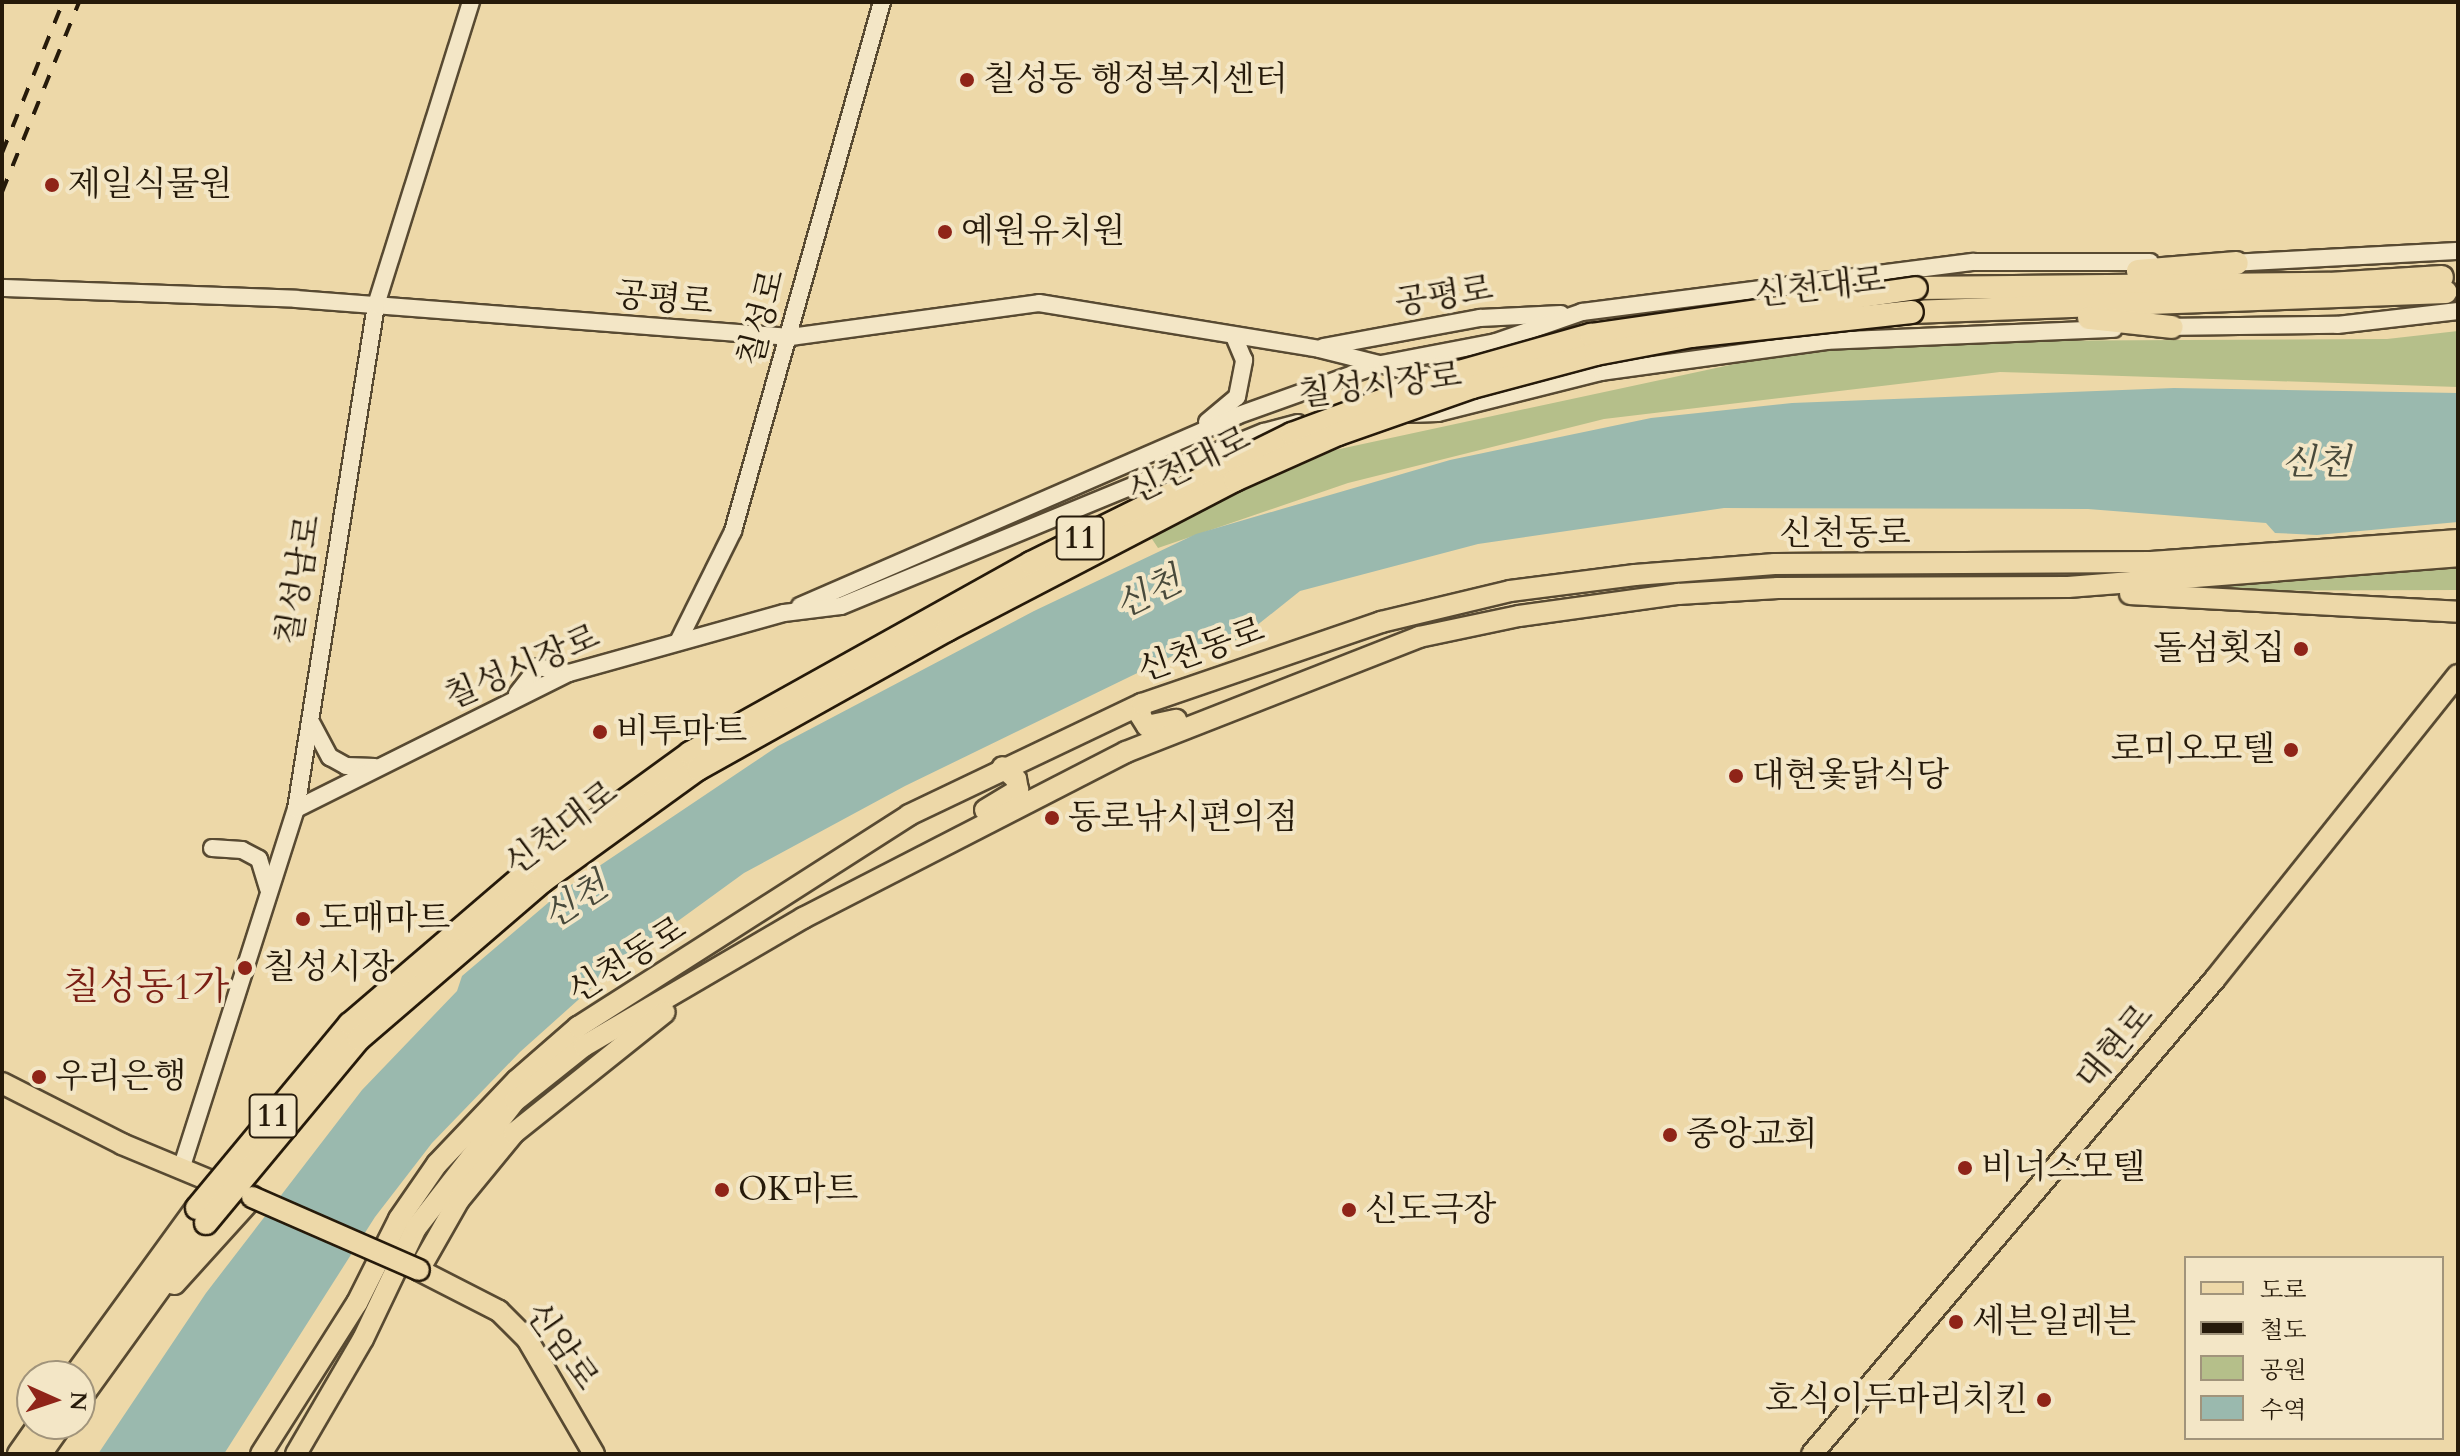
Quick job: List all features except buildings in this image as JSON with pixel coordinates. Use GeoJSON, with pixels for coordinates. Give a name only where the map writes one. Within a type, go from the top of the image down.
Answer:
{"type":"FeatureCollection","features":[{"type":"Feature","properties":{"kind":"highway"},"geometry":{"type":"LineString","coordinates":[[1984,285],[2237,263]]}},
{"type":"Feature","properties":{"kind":"highway","name":"신천대로"},"geometry":{"type":"LineString","coordinates":[[87,1360],[197,1208],[350,1024],[532,868],[690,753],[1031,563],[1304,429],[1459,372],[1591,335],[1916,288],[2329,284],[2451,299]]}},
{"type":"Feature","properties":{"kind":"highway","name":"신천대로"},"geometry":{"type":"LineString","coordinates":[[96,1376],[206,1223],[359,1039],[543,881],[698,769],[1155,519],[1338,434],[1472,387],[1596,354],[1817,319],[1993,309],[2451,299]]}},
{"type":"Feature","properties":{"kind":"highway"},"geometry":{"type":"LineString","coordinates":[[1993,309],[2172,327]]}},
{"type":"Feature","properties":{"kind":"highway"},"geometry":{"type":"LineString","coordinates":[[142,1321],[252,1197]]}},
{"type":"Feature","properties":{"kind":"main road","name":"신천동로"},"geometry":{"type":"LineString","coordinates":[[261,1454],[357,1303],[399,1219],[437,1164],[517,1080],[578,1027],[720,940],[836,860],[1002,767],[1142,704],[1381,622],[1510,591],[1635,575],[1775,564],[2166,562],[2458,540]]}},
{"type":"Feature","properties":{"kind":"main road","name":"신천동로"},"geometry":{"type":"LineString","coordinates":[[296,1454],[363,1339],[416,1228],[515,1101],[584,1046],[722,969],[803,918],[1126,752],[1419,637],[1678,594],[1778,588],[2034,589],[2458,556]]}},
{"type":"Feature","properties":{"kind":"main road"},"geometry":{"type":"LineString","coordinates":[[2034,589],[2458,612]]}},
{"type":"Feature","properties":{"kind":"main road"},"geometry":{"type":"LineString","coordinates":[[1142,704],[1142,724],[1160,727],[1301,670],[1419,637]]}},
{"type":"Feature","properties":{"kind":"main road","name":"대현로"},"geometry":{"type":"LineString","coordinates":[[1812,1454],[2215,979],[2458,675]]}},
{"type":"Feature","properties":{"kind":"main road"},"geometry":{"type":"LineString","coordinates":[[803,918],[843,887],[1018,790],[1016,779],[1002,767]]}},
{"type":"Feature","properties":{"kind":"main road"},"geometry":{"type":"LineString","coordinates":[[419,1270],[459,1200],[514,1133],[722,969]]}},
{"type":"Feature","properties":{"kind":"main road"},"geometry":{"type":"LineString","coordinates":[[2,1083],[122,1144],[182,1166]]}},
{"type":"Feature","properties":{"kind":"main road","name":"신암로"},"geometry":{"type":"LineString","coordinates":[[182,1166],[210,1182],[252,1197],[419,1270],[499,1311],[527,1339],[594,1454]]}},
{"type":"Feature","properties":{"kind":"main road"},"geometry":{"type":"LineString","coordinates":[[313,1454],[363,1339]]}},
{"type":"Feature","properties":{"kind":"street","name":"칠성남로"},"geometry":{"type":"LineString","coordinates":[[182,1166],[296,809],[376,305],[471,2]]}},
{"type":"Feature","properties":{"kind":"street","name":"칠성로"},"geometry":{"type":"LineString","coordinates":[[679,640],[733,531],[791,337],[811,246],[882,2]]}},
{"type":"Feature","properties":{"kind":"street","name":"칠성시장로"},"geometry":{"type":"LineString","coordinates":[[784,613],[1194,434],[1381,364],[1496,342],[1582,312],[1974,262],[2237,263],[2455,253]]}},
{"type":"Feature","properties":{"kind":"street","name":"공평로"},"geometry":{"type":"LineString","coordinates":[[2,288],[376,305],[791,337],[1039,303],[1316,349],[1506,396]]}},
{"type":"Feature","properties":{"kind":"street","name":"칠성시장로"},"geometry":{"type":"LineString","coordinates":[[296,809],[515,697],[569,673],[784,613],[841,606],[892,588],[1264,432],[1315,419],[1438,413],[1611,371],[1826,341],[2172,327],[2337,325],[2451,299]]}},
{"type":"Feature","properties":{"kind":"street","name":"공평로"},"geometry":{"type":"LineString","coordinates":[[1316,349],[1480,318],[1582,312]]}},
{"type":"Feature","properties":{"kind":"street"},"geometry":{"type":"LineString","coordinates":[[1194,434],[1237,397],[1244,360],[1234,337]]}},
{"type":"Feature","properties":{"kind":"street"},"geometry":{"type":"LineString","coordinates":[[1496,342],[1483,355],[1481,374],[1506,396]]}},
{"type":"Feature","properties":{"kind":"street"},"geometry":{"type":"LineString","coordinates":[[309,715],[316,738],[330,757],[346,766],[377,768]]}},
{"type":"Feature","properties":{"kind":"street"},"geometry":{"type":"LineString","coordinates":[[212,848],[242,850],[259,859],[269,895]]}},
{"type":"Feature","properties":{"kind":"green space"},"geometry":{"type":"Polygon","coordinates":[[[2458,331],[2458,387],[2000,372],[1604,419],[1348,483],[1158,548],[1148,533],[1335,450],[1790,352],[2007,341],[2387,339],[2458,331]]]}},
{"type":"Feature","properties":{"kind":"green space"},"geometry":{"type":"Polygon","coordinates":[[[2458,563],[2458,590],[2153,591],[2150,587],[2458,563]]]}},
{"type":"Feature","properties":{"kind":"water","name":"신천"},"geometry":{"type":"Polygon","coordinates":[[[2174,388],[2458,393],[2458,522],[2317,535],[2275,533],[2266,523],[2088,509],[1724,508],[1478,544],[1300,591],[1241,638],[1216,648],[1195,645],[905,786],[744,873],[616,966],[520,1052],[432,1143],[375,1217],[224,1454],[98,1454],[206,1293],[362,1090],[457,991],[462,976],[562,891],[778,746],[1034,611],[1196,534],[1450,460],[1651,418],[1792,403],[2174,388]]]}},
{"type":"Feature","properties":{"kind":"railway"},"geometry":{"type":"LineString","coordinates":[[2,153],[63,2]]}},
{"type":"Feature","properties":{"kind":"railway"},"geometry":{"type":"LineString","coordinates":[[2,192],[79,2]]}},
{"type":"Feature","properties":{"kind":"place","name":"칠성동 행정복지센터"},"geometry":{"type":"Point","coordinates":[967,80]}},
{"type":"Feature","properties":{"kind":"place","name":"제일식물원"},"geometry":{"type":"Point","coordinates":[52,185]}},
{"type":"Feature","properties":{"kind":"place","name":"예원유치원"},"geometry":{"type":"Point","coordinates":[945,232]}},
{"type":"Feature","properties":{"kind":"place","name":"돌섬횟집"},"geometry":{"type":"Point","coordinates":[2301,649]}},
{"type":"Feature","properties":{"kind":"place","name":"비투마트"},"geometry":{"type":"Point","coordinates":[600,732]}},
{"type":"Feature","properties":{"kind":"place","name":"로미오모텔"},"geometry":{"type":"Point","coordinates":[2291,750]}},
{"type":"Feature","properties":{"kind":"place","name":"대현옻닭식당"},"geometry":{"type":"Point","coordinates":[1736,776]}},
{"type":"Feature","properties":{"kind":"place","name":"동로낚시편의점"},"geometry":{"type":"Point","coordinates":[1052,818]}},
{"type":"Feature","properties":{"kind":"place","name":"도매마트"},"geometry":{"type":"Point","coordinates":[303,919]}},
{"type":"Feature","properties":{"kind":"place","name":"칠성시장"},"geometry":{"type":"Point","coordinates":[245,968]}},
{"type":"Feature","properties":{"kind":"place","name":"우리은행"},"geometry":{"type":"Point","coordinates":[39,1077]}},
{"type":"Feature","properties":{"kind":"place","name":"중앙교회"},"geometry":{"type":"Point","coordinates":[1670,1135]}},
{"type":"Feature","properties":{"kind":"place","name":"비너스모텔"},"geometry":{"type":"Point","coordinates":[1965,1168]}},
{"type":"Feature","properties":{"kind":"place","name":"OK마트"},"geometry":{"type":"Point","coordinates":[722,1190]}},
{"type":"Feature","properties":{"kind":"place","name":"신도극장"},"geometry":{"type":"Point","coordinates":[1349,1210]}},
{"type":"Feature","properties":{"kind":"place","name":"세븐일레븐"},"geometry":{"type":"Point","coordinates":[1956,1322]}},
{"type":"Feature","properties":{"kind":"place","name":"호식이두마리치킨"},"geometry":{"type":"Point","coordinates":[2044,1400]}},
{"type":"Feature","properties":{"kind":"district","name":"칠성동1가"},"geometry":{"type":"Point","coordinates":[146,988]}}]}
